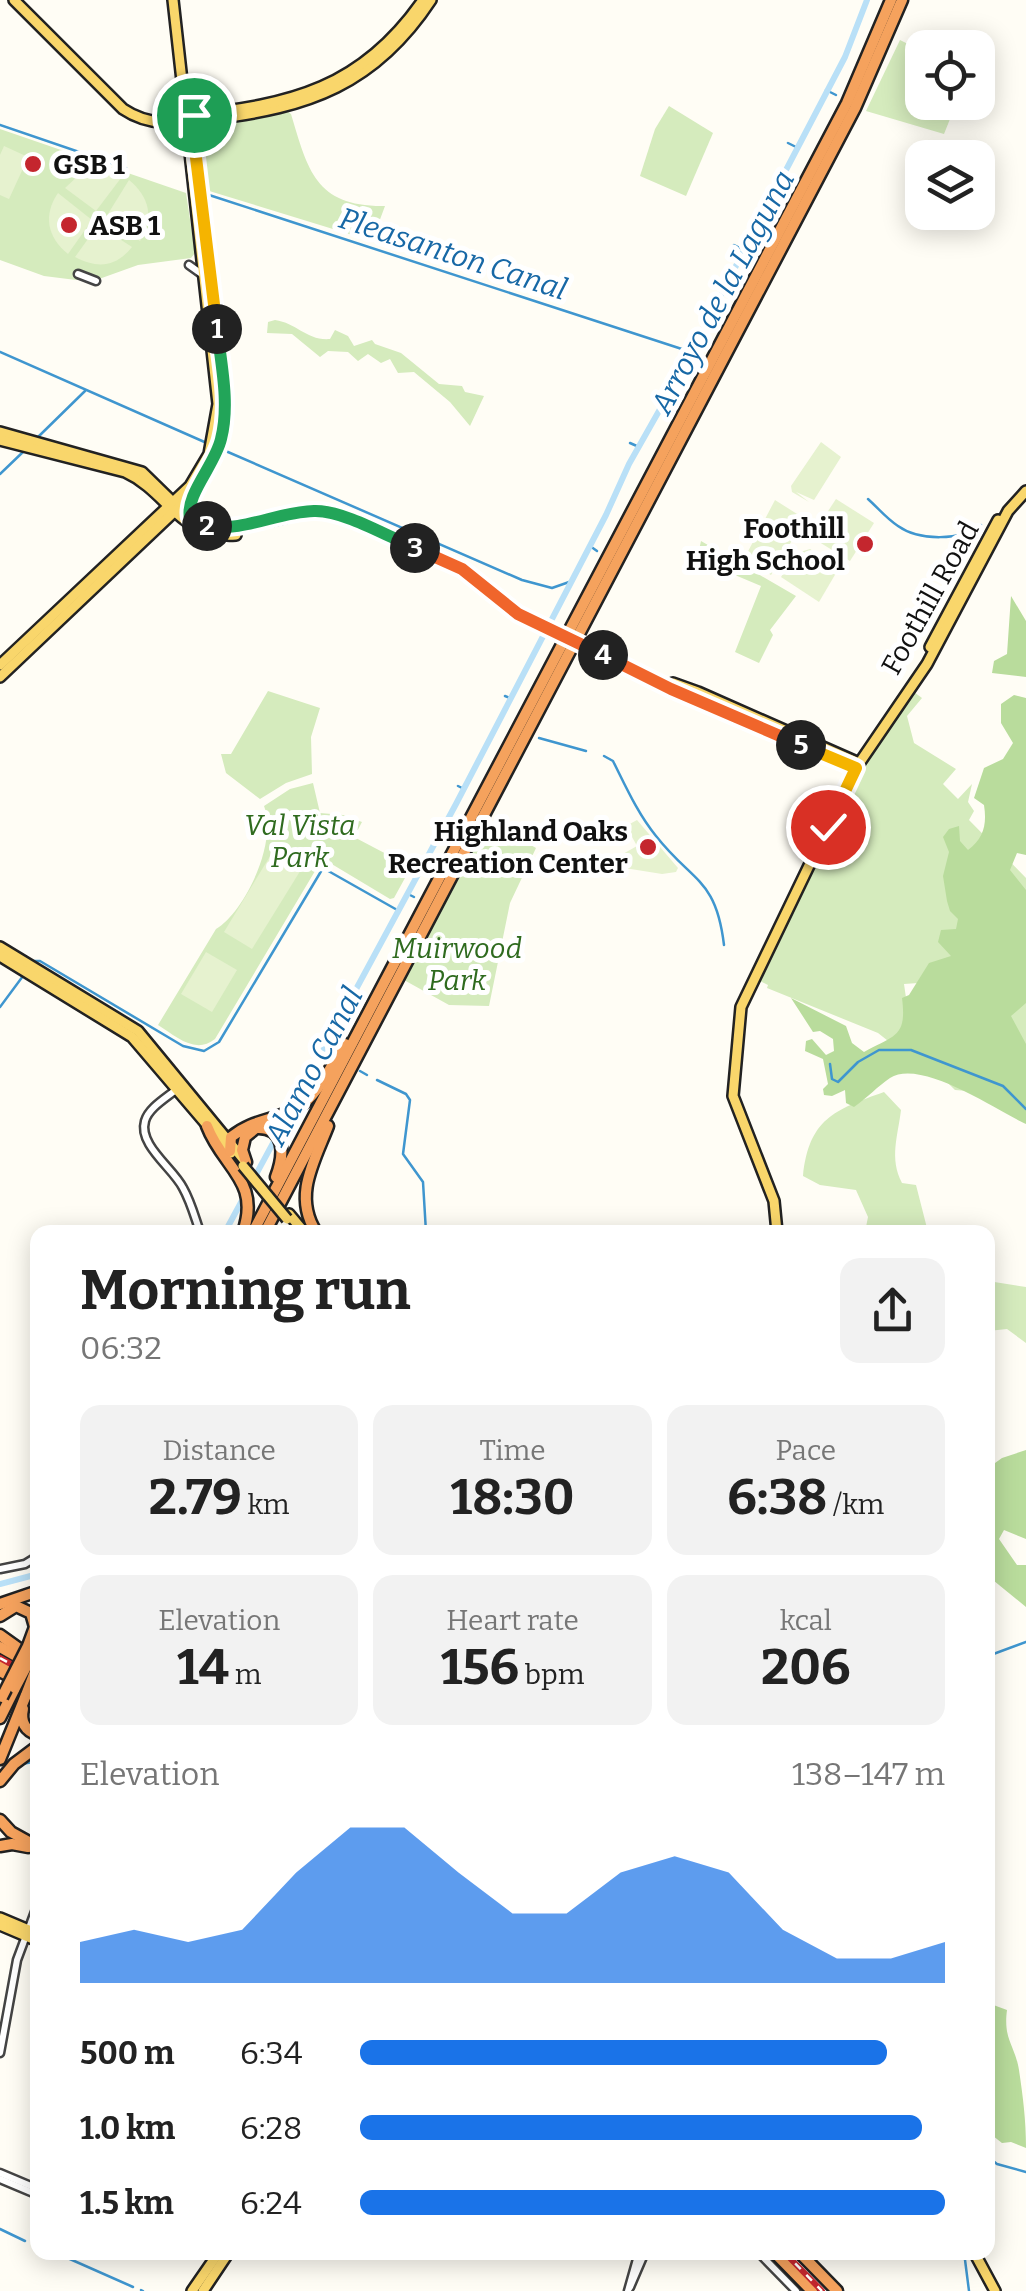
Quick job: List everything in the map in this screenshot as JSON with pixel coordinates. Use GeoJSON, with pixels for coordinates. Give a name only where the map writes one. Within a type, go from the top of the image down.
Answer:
{"type":"FeatureCollection","features":[{"type":"Feature","properties":{"kind":"highway"},"geometry":{"type":"LineString","coordinates":[[274,1204],[374,1002],[847,103],[892,0]]}},
{"type":"Feature","properties":{"kind":"highway"},"geometry":{"type":"LineString","coordinates":[[258,1225],[344,1084],[855,108],[902,0]]}},
{"type":"Feature","properties":{"kind":"highway"},"geometry":{"type":"LineString","coordinates":[[245,1225],[249,1199],[242,1167],[244,1137],[301,1105],[374,1002]]}},
{"type":"Feature","properties":{"kind":"highway"},"geometry":{"type":"LineString","coordinates":[[312,1225],[306,1212],[304,1191],[344,1084]]}},
{"type":"Feature","properties":{"kind":"highway"},"geometry":{"type":"LineString","coordinates":[[230,1146],[250,1123],[268,1123]]}},
{"type":"Feature","properties":{"kind":"highway"},"geometry":{"type":"LineString","coordinates":[[268,1123],[278,1135],[282,1154],[270,1225]]}},
{"type":"Feature","properties":{"kind":"highway"},"geometry":{"type":"LineString","coordinates":[[207,1126],[242,1167]]}},
{"type":"Feature","properties":{"kind":"highway"},"geometry":{"type":"LineString","coordinates":[[0,1604],[30,1594]]}},
{"type":"Feature","properties":{"kind":"highway"},"geometry":{"type":"LineString","coordinates":[[0,1616],[16,1606],[30,1613]]}},
{"type":"Feature","properties":{"kind":"highway"},"geometry":{"type":"LineString","coordinates":[[0,1634],[30,1653]]}},
{"type":"Feature","properties":{"kind":"highway"},"geometry":{"type":"LineString","coordinates":[[4,1648],[30,1655]]}},
{"type":"Feature","properties":{"kind":"highway"},"geometry":{"type":"LineString","coordinates":[[1,1698],[30,1662]]}},
{"type":"Feature","properties":{"kind":"highway"},"geometry":{"type":"LineString","coordinates":[[0,1669],[29,1689]]}},
{"type":"Feature","properties":{"kind":"highway"},"geometry":{"type":"LineString","coordinates":[[0,1718],[29,1689]]}},
{"type":"Feature","properties":{"kind":"highway"},"geometry":{"type":"LineString","coordinates":[[29,1689],[22,1713],[30,1732]]}},
{"type":"Feature","properties":{"kind":"highway"},"geometry":{"type":"LineString","coordinates":[[0,1738],[29,1689]]}},
{"type":"Feature","properties":{"kind":"highway"},"geometry":{"type":"LineString","coordinates":[[0,1759],[29,1689]]}},
{"type":"Feature","properties":{"kind":"highway"},"geometry":{"type":"LineString","coordinates":[[0,1781],[30,1752]]}},
{"type":"Feature","properties":{"kind":"highway"},"geometry":{"type":"LineString","coordinates":[[0,1820],[30,1843]]}},
{"type":"Feature","properties":{"kind":"highway"},"geometry":{"type":"LineString","coordinates":[[0,1846],[30,1847]]}},
{"type":"Feature","properties":{"kind":"highway"},"geometry":{"type":"LineString","coordinates":[[782,2260],[812,2291]]}},
{"type":"Feature","properties":{"kind":"highway"},"geometry":{"type":"LineString","coordinates":[[807,2260],[837,2291]]}},
{"type":"Feature","properties":{"kind":"main road"},"geometry":{"type":"LineString","coordinates":[[18,0],[123,102],[150,117],[172,120],[191,113],[290,100],[335,83],[384,47],[427,0]]}},
{"type":"Feature","properties":{"kind":"main road"},"geometry":{"type":"LineString","coordinates":[[173,0],[191,113],[219,435]]}},
{"type":"Feature","properties":{"kind":"main road"},"geometry":{"type":"LineString","coordinates":[[0,677],[187,496],[213,455],[225,404],[190,134],[191,113]]}},
{"type":"Feature","properties":{"kind":"main road"},"geometry":{"type":"LineString","coordinates":[[172,120],[190,134]]}},
{"type":"Feature","properties":{"kind":"main road"},"geometry":{"type":"LineString","coordinates":[[0,432],[125,472],[158,491],[206,533],[224,536],[303,518],[328,518],[482,586]]}},
{"type":"Feature","properties":{"kind":"main road"},"geometry":{"type":"LineString","coordinates":[[0,440],[30,444]]}},
{"type":"Feature","properties":{"kind":"main road","name":"Foothill Road"},"geometry":{"type":"LineString","coordinates":[[774,1225],[768,1188],[733,1096],[738,1016],[758,966],[858,765],[925,658],[991,531],[1026,489]]}},
{"type":"Feature","properties":{"kind":"main road"},"geometry":{"type":"LineString","coordinates":[[158,491],[187,496]]}},
{"type":"Feature","properties":{"kind":"main road"},"geometry":{"type":"LineString","coordinates":[[151,522],[159,508],[158,491]]}},
{"type":"Feature","properties":{"kind":"main road"},"geometry":{"type":"LineString","coordinates":[[187,496],[190,518]]}},
{"type":"Feature","properties":{"kind":"main road"},"geometry":{"type":"LineString","coordinates":[[174,507],[204,526],[231,529],[305,512],[330,512],[456,565],[507,608],[671,689],[858,765]]}},
{"type":"Feature","properties":{"kind":"main road"},"geometry":{"type":"LineString","coordinates":[[0,664],[151,522],[174,507]]}},
{"type":"Feature","properties":{"kind":"main road"},"geometry":{"type":"LineString","coordinates":[[1,951],[120,1028],[180,1087],[230,1146],[242,1167],[297,1225]]}},
{"type":"Feature","properties":{"kind":"main road"},"geometry":{"type":"LineString","coordinates":[[180,1087],[207,1126],[230,1146]]}},
{"type":"Feature","properties":{"kind":"main road"},"geometry":{"type":"LineString","coordinates":[[288,1216],[292,1225]]}},
{"type":"Feature","properties":{"kind":"main road"},"geometry":{"type":"LineString","coordinates":[[0,1921],[30,1934]]}},
{"type":"Feature","properties":{"kind":"main road"},"geometry":{"type":"LineString","coordinates":[[192,2291],[213,2260]]}},
{"type":"Feature","properties":{"kind":"main road"},"geometry":{"type":"LineString","coordinates":[[203,2291],[224,2260]]}},
{"type":"Feature","properties":{"kind":"main road"},"geometry":{"type":"LineString","coordinates":[[978,2260],[994,2291]]}},
{"type":"Feature","properties":{"kind":"street"},"geometry":{"type":"LineString","coordinates":[[200,251],[190,263],[203,275]]}},
{"type":"Feature","properties":{"kind":"street"},"geometry":{"type":"LineString","coordinates":[[78,274],[96,281]]}},
{"type":"Feature","properties":{"kind":"street"},"geometry":{"type":"LineString","coordinates":[[180,1087],[151,1111],[144,1132],[183,1187],[197,1225]]}},
{"type":"Feature","properties":{"kind":"street"},"geometry":{"type":"LineString","coordinates":[[0,1569],[30,1561]]}},
{"type":"Feature","properties":{"kind":"street"},"geometry":{"type":"LineString","coordinates":[[0,2053],[20,1955],[30,1938]]}},
{"type":"Feature","properties":{"kind":"street"},"geometry":{"type":"LineString","coordinates":[[0,2176],[30,2189]]}},
{"type":"Feature","properties":{"kind":"street"},"geometry":{"type":"LineString","coordinates":[[628,2289],[639,2260]]}},
{"type":"Feature","properties":{"kind":"street"},"geometry":{"type":"LineString","coordinates":[[766,2260],[796,2291]]}},
{"type":"Feature","properties":{"kind":"green space"},"geometry":{"type":"Polygon","coordinates":[[[900,40],[905,42],[905,120],[950,120],[944,134],[866,111],[900,40]]]}},
{"type":"Feature","properties":{"kind":"green space"},"geometry":{"type":"Polygon","coordinates":[[[669,106],[713,133],[686,196],[640,176],[655,129],[669,106]]]}},
{"type":"Feature","properties":{"kind":"green space"},"geometry":{"type":"Polygon","coordinates":[[[287,111],[318,182],[344,200],[385,206],[372,241],[206,190],[195,123],[287,111]]]}},
{"type":"Feature","properties":{"kind":"green space"},"geometry":{"type":"Polygon","coordinates":[[[0,129],[186,193],[195,253],[191,258],[138,265],[99,279],[76,280],[44,276],[0,260],[0,129]]]}},
{"type":"Feature","properties":{"kind":"green space"},"geometry":{"type":"Polygon","coordinates":[[[4,146],[28,157],[27,161],[33,157],[40,164],[34,171],[26,162],[9,199],[0,195],[0,155],[4,146]]]}},
{"type":"Feature","properties":{"kind":"green space"},"geometry":{"type":"Polygon","coordinates":[[[94,170],[121,178],[96,211],[65,188],[80,174],[94,170]]]}},
{"type":"Feature","properties":{"kind":"green space"},"geometry":{"type":"Polygon","coordinates":[[[129,180],[148,208],[140,241],[106,217],[129,180]]]}},
{"type":"Feature","properties":{"kind":"green space","name":"ASB 1"},"geometry":{"type":"Polygon","coordinates":[[[58,193],[92,220],[68,254],[55,240],[49,225],[50,209],[58,193]]]}},
{"type":"Feature","properties":{"kind":"green space"},"geometry":{"type":"Polygon","coordinates":[[[98,225],[132,247],[120,259],[106,264],[75,257],[98,225]]]}},
{"type":"Feature","properties":{"kind":"green space"},"geometry":{"type":"Polygon","coordinates":[[[275,320],[322,339],[330,339],[335,330],[348,336],[354,346],[372,340],[401,353],[439,384],[462,386],[465,392],[484,396],[470,426],[450,402],[414,372],[398,373],[390,359],[381,363],[368,354],[358,361],[348,352],[328,351],[320,357],[292,334],[267,333],[268,322],[275,320]]]}},
{"type":"Feature","properties":{"kind":"green space"},"geometry":{"type":"Polygon","coordinates":[[[821,442],[841,457],[814,500],[796,492],[809,502],[792,492],[791,486],[821,442]]]}},
{"type":"Feature","properties":{"kind":"green space"},"geometry":{"type":"Polygon","coordinates":[[[836,499],[874,523],[850,561],[811,537],[836,499]]]}},
{"type":"Feature","properties":{"kind":"green space"},"geometry":{"type":"Polygon","coordinates":[[[775,500],[805,519],[771,575],[744,559],[775,500]]]}},
{"type":"Feature","properties":{"kind":"green space"},"geometry":{"type":"Polygon","coordinates":[[[701,541],[796,596],[770,630],[773,635],[759,663],[735,652],[761,586],[697,559],[701,541]]]}},
{"type":"Feature","properties":{"kind":"green space"},"geometry":{"type":"Polygon","coordinates":[[[810,549],[839,568],[819,602],[781,577],[797,553],[810,549]]]}},
{"type":"Feature","properties":{"kind":"green space"},"geometry":{"type":"Polygon","coordinates":[[[1011,596],[1026,621],[1026,677],[992,673],[994,661],[1007,654],[1011,596]]]}},
{"type":"Feature","properties":{"kind":"green space"},"geometry":{"type":"Polygon","coordinates":[[[268,691],[320,708],[311,737],[312,774],[286,783],[260,799],[226,773],[221,754],[231,754],[268,691]]]}},
{"type":"Feature","properties":{"kind":"green space"},"geometry":{"type":"Polygon","coordinates":[[[914,692],[922,698],[907,716],[914,743],[956,769],[943,784],[958,799],[972,784],[968,802],[974,811],[969,820],[1026,878],[1026,1114],[993,1093],[955,1090],[905,1041],[897,1048],[878,1033],[767,988],[758,980],[868,756],[914,692]],[[962,980],[904,984],[911,1032],[962,980]]]}},
{"type":"Feature","properties":{"kind":"green space"},"geometry":{"type":"Polygon","coordinates":[[[1014,695],[1026,698],[1026,855],[1017,853],[1010,870],[1026,890],[1026,1003],[1011,1016],[1026,1044],[1026,1124],[958,1088],[920,1075],[890,1078],[854,1107],[846,1103],[845,1090],[824,1095],[828,1084],[823,1059],[805,1051],[806,1041],[812,1039],[826,1055],[834,1051],[833,1039],[820,1031],[813,1032],[791,998],[846,1026],[852,1043],[864,1052],[891,1038],[900,1028],[902,998],[909,995],[929,963],[951,956],[938,942],[941,930],[956,929],[958,919],[947,901],[943,876],[949,852],[943,837],[949,829],[959,826],[960,841],[968,850],[981,835],[984,805],[974,798],[984,768],[1003,759],[1013,743],[1001,723],[1001,704],[1014,695]]]}},
{"type":"Feature","properties":{"kind":"green space","name":"Val Vista Park"},"geometry":{"type":"Polygon","coordinates":[[[313,783],[320,813],[362,822],[354,837],[411,867],[390,899],[330,863],[318,866],[215,1039],[200,1045],[186,1042],[158,1025],[216,929],[248,891],[267,837],[264,806],[290,789],[313,783]]]}},
{"type":"Feature","properties":{"kind":"green space","name":"Highland Oaks Recreation Center"},"geometry":{"type":"Polygon","coordinates":[[[637,820],[678,868],[676,872],[662,874],[612,866],[637,846],[626,826],[637,820]]]}},
{"type":"Feature","properties":{"kind":"green space","name":"Muirwood Park"},"geometry":{"type":"Polygon","coordinates":[[[488,821],[536,848],[510,903],[489,1006],[449,1005],[404,980],[488,821]]]}},
{"type":"Feature","properties":{"kind":"green space"},"geometry":{"type":"Polygon","coordinates":[[[275,848],[299,857],[302,868],[252,949],[224,932],[275,848]]]}},
{"type":"Feature","properties":{"kind":"green space"},"geometry":{"type":"Polygon","coordinates":[[[206,952],[237,970],[212,1012],[181,994],[206,952]]]}},
{"type":"Feature","properties":{"kind":"green space"},"geometry":{"type":"Polygon","coordinates":[[[884,1092],[901,1110],[896,1165],[902,1183],[916,1185],[926,1225],[866,1225],[868,1217],[856,1190],[820,1185],[803,1176],[811,1141],[818,1129],[851,1105],[884,1092]]]}},
{"type":"Feature","properties":{"kind":"green space"},"geometry":{"type":"Polygon","coordinates":[[[995,1282],[1026,1287],[1026,1343],[1007,1329],[995,1330],[995,1282]]]}},
{"type":"Feature","properties":{"kind":"green space"},"geometry":{"type":"Polygon","coordinates":[[[1026,1450],[1026,1539],[1004,1530],[999,1539],[1017,1565],[1026,1565],[1026,1607],[995,1582],[995,1463],[1026,1450]]]}},
{"type":"Feature","properties":{"kind":"green space"},"geometry":{"type":"Polygon","coordinates":[[[995,2006],[1007,2010],[1007,2029],[1020,2080],[1026,2148],[995,2138],[995,2006]]]}},
{"type":"Feature","properties":{"kind":"waterway","name":"Alamo Canal"},"geometry":{"type":"LineString","coordinates":[[229,1225],[456,804],[629,464],[685,365],[688,351],[845,57],[867,0]]}},
{"type":"Feature","properties":{"kind":"waterway"},"geometry":{"type":"LineString","coordinates":[[826,90],[836,95]]}},
{"type":"Feature","properties":{"kind":"waterway","name":"Pleasanton Canal"},"geometry":{"type":"LineString","coordinates":[[0,125],[126,168]]}},
{"type":"Feature","properties":{"kind":"waterway"},"geometry":{"type":"LineString","coordinates":[[788,143],[796,147]]}},
{"type":"Feature","properties":{"kind":"waterway","name":"Pleasanton Canal"},"geometry":{"type":"LineString","coordinates":[[206,194],[688,351]]}},
{"type":"Feature","properties":{"kind":"waterway","name":"Arroyo de la Laguna"},"geometry":{"type":"LineString","coordinates":[[734,245],[744,250]]}},
{"type":"Feature","properties":{"kind":"waterway"},"geometry":{"type":"LineString","coordinates":[[0,352],[209,444]]}},
{"type":"Feature","properties":{"kind":"waterway"},"geometry":{"type":"LineString","coordinates":[[37,438],[85,391]]}},
{"type":"Feature","properties":{"kind":"waterway"},"geometry":{"type":"LineString","coordinates":[[630,443],[639,447]]}},
{"type":"Feature","properties":{"kind":"waterway"},"geometry":{"type":"LineString","coordinates":[[221,449],[522,580],[552,588],[572,581]]}},
{"type":"Feature","properties":{"kind":"waterway"},"geometry":{"type":"LineString","coordinates":[[0,474],[24,451]]}},
{"type":"Feature","properties":{"kind":"waterway"},"geometry":{"type":"LineString","coordinates":[[868,499],[894,523],[917,534],[951,536],[981,525]]}},
{"type":"Feature","properties":{"kind":"waterway"},"geometry":{"type":"LineString","coordinates":[[590,546],[597,551]]}},
{"type":"Feature","properties":{"kind":"waterway","name":"Alamo Canal"},"geometry":{"type":"LineString","coordinates":[[505,696],[510,698]]}},
{"type":"Feature","properties":{"kind":"waterway"},"geometry":{"type":"LineString","coordinates":[[539,738],[586,751]]}},
{"type":"Feature","properties":{"kind":"waterway"},"geometry":{"type":"LineString","coordinates":[[604,756],[613,761],[650,828],[709,893],[724,945]]}},
{"type":"Feature","properties":{"kind":"waterway","name":"Alamo Canal"},"geometry":{"type":"LineString","coordinates":[[458,786],[464,789]]}},
{"type":"Feature","properties":{"kind":"waterway"},"geometry":{"type":"LineString","coordinates":[[34,961],[183,1046],[204,1051],[219,1042],[323,868],[399,911]]}},
{"type":"Feature","properties":{"kind":"waterway","name":"Alamo Canal"},"geometry":{"type":"LineString","coordinates":[[408,894],[414,897]]}},
{"type":"Feature","properties":{"kind":"waterway"},"geometry":{"type":"LineString","coordinates":[[0,1007],[23,976]]}},
{"type":"Feature","properties":{"kind":"waterway","name":"Alamo Canal"},"geometry":{"type":"LineString","coordinates":[[324,1048],[328,1050]]}},
{"type":"Feature","properties":{"kind":"waterway"},"geometry":{"type":"LineString","coordinates":[[830,1064],[832,1079],[838,1082],[858,1062],[879,1050],[911,1050],[1003,1086],[1026,1109]]}},
{"type":"Feature","properties":{"kind":"waterway"},"geometry":{"type":"LineString","coordinates":[[360,1071],[367,1075]]}},
{"type":"Feature","properties":{"kind":"waterway"},"geometry":{"type":"LineString","coordinates":[[377,1080],[406,1094],[410,1100],[403,1154],[423,1182],[426,1225]]}},
{"type":"Feature","properties":{"kind":"waterway","name":"Alamo Canal"},"geometry":{"type":"LineString","coordinates":[[0,1584],[30,1576]]}},
{"type":"Feature","properties":{"kind":"waterway"},"geometry":{"type":"LineString","coordinates":[[995,1653],[1026,1642]]}},
{"type":"Feature","properties":{"kind":"waterway"},"geometry":{"type":"LineString","coordinates":[[22,1764],[30,1762]]}},
{"type":"Feature","properties":{"kind":"waterway"},"geometry":{"type":"LineString","coordinates":[[995,2162],[1026,2172]]}},
{"type":"Feature","properties":{"kind":"waterway"},"geometry":{"type":"LineString","coordinates":[[0,2229],[25,2241]]}},
{"type":"Feature","properties":{"kind":"waterway"},"geometry":{"type":"LineString","coordinates":[[72,2260],[133,2287]]}},
{"type":"Feature","properties":{"kind":"waterway"},"geometry":{"type":"LineString","coordinates":[[965,2260],[969,2291]]}},
{"type":"Feature","properties":{"kind":"railway"},"geometry":{"type":"LineString","coordinates":[[0,1658],[30,1675]]}},
{"type":"Feature","properties":{"kind":"railway"},"geometry":{"type":"LineString","coordinates":[[792,2260],[822,2291]]}},
{"type":"Feature","properties":{"kind":"place","name":"GSB 1"},"geometry":{"type":"Point","coordinates":[33,164]}},
{"type":"Feature","properties":{"kind":"place","name":"ASB 1"},"geometry":{"type":"Point","coordinates":[69,225]}},
{"type":"Feature","properties":{"kind":"place","name":"Foothill High School"},"geometry":{"type":"Point","coordinates":[865,544]}},
{"type":"Feature","properties":{"kind":"place","name":"Highland Oaks Recreation Center"},"geometry":{"type":"Point","coordinates":[648,847]}},
{"type":"Feature","properties":{"kind":"route"},"geometry":{"type":"LineString","coordinates":[[194,115],[225,416],[216,456],[190,498],[190,518],[204,526],[231,529],[305,512],[330,512],[456,565],[518,614],[671,689],[856,768],[828,827]]}}]}
